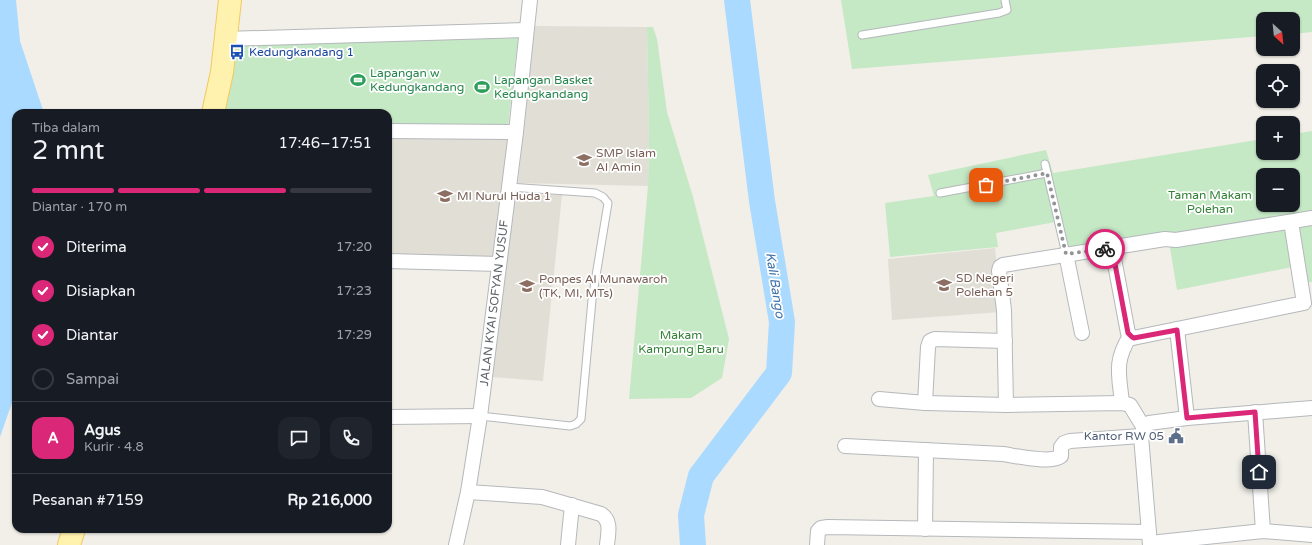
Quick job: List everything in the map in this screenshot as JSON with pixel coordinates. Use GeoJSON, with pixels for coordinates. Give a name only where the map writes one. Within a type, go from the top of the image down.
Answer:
{"type":"FeatureCollection","features":[{"type":"Feature","properties":{"kind":"main road"},"geometry":{"type":"LineString","coordinates":[[214,109],[222,72],[230,0]]}},
{"type":"Feature","properties":{"kind":"main road"},"geometry":{"type":"LineString","coordinates":[[69,545],[73,533]]}},
{"type":"Feature","properties":{"kind":"street","name":"JALAN KYAI SOFYAN YUSUF"},"geometry":{"type":"LineString","coordinates":[[456,545],[468,492],[480,416],[516,132],[530,0]]}},
{"type":"Feature","properties":{"kind":"street"},"geometry":{"type":"LineString","coordinates":[[226,39],[526,30]]}},
{"type":"Feature","properties":{"kind":"street"},"geometry":{"type":"LineString","coordinates":[[392,131],[516,132]]}},
{"type":"Feature","properties":{"kind":"street"},"geometry":{"type":"LineString","coordinates":[[1006,405],[1004,310],[999,271],[1000,267],[1003,265],[1066,254],[1165,239],[1176,240],[1312,218]]}},
{"type":"Feature","properties":{"kind":"street"},"geometry":{"type":"LineString","coordinates":[[1112,248],[1128,333],[1134,338],[1304,303],[1291,222]]}},
{"type":"Feature","properties":{"kind":"street"},"geometry":{"type":"LineString","coordinates":[[1066,254],[1082,333]]}},
{"type":"Feature","properties":{"kind":"street"},"geometry":{"type":"LineString","coordinates":[[392,261],[499,264]]}},
{"type":"Feature","properties":{"kind":"street"},"geometry":{"type":"LineString","coordinates":[[1177,330],[1187,418]]}},
{"type":"Feature","properties":{"kind":"street"},"geometry":{"type":"LineString","coordinates":[[1122,403],[1118,369],[1123,348],[1130,336]]}},
{"type":"Feature","properties":{"kind":"street"},"geometry":{"type":"LineString","coordinates":[[925,404],[928,347],[930,342],[934,339],[1005,341]]}},
{"type":"Feature","properties":{"kind":"street"},"geometry":{"type":"LineString","coordinates":[[879,398],[925,404],[1006,405],[1122,403],[1130,405],[1142,432],[1150,540]]}},
{"type":"Feature","properties":{"kind":"street"},"geometry":{"type":"LineString","coordinates":[[845,446],[1003,454],[1025,458],[1053,460],[1061,456],[1061,447],[1064,443],[1142,432],[1150,424],[1187,418],[1312,408]]}},
{"type":"Feature","properties":{"kind":"street"},"geometry":{"type":"LineString","coordinates":[[1255,412],[1263,531]]}},
{"type":"Feature","properties":{"kind":"street"},"geometry":{"type":"LineString","coordinates":[[392,418],[480,416]]}},
{"type":"Feature","properties":{"kind":"street"},"geometry":{"type":"LineString","coordinates":[[924,529],[926,450]]}},
{"type":"Feature","properties":{"kind":"street"},"geometry":{"type":"LineString","coordinates":[[468,492],[542,496],[601,514],[605,516],[609,527],[607,545]]}},
{"type":"Feature","properties":{"kind":"street"},"geometry":{"type":"LineString","coordinates":[[568,545],[572,505]]}},
{"type":"Feature","properties":{"kind":"street"},"geometry":{"type":"LineString","coordinates":[[817,545],[818,531],[820,528],[924,529],[1150,540],[1263,531],[1312,535]]}},
{"type":"Feature","properties":{"kind":"lane"},"geometry":{"type":"LineString","coordinates":[[862,35],[999,14],[1007,10],[1005,0]]}},
{"type":"Feature","properties":{"kind":"lane"},"geometry":{"type":"LineString","coordinates":[[1045,164],[1066,254]]}},
{"type":"Feature","properties":{"kind":"lane"},"geometry":{"type":"LineString","coordinates":[[940,193],[1047,173]]}},
{"type":"Feature","properties":{"kind":"lane"},"geometry":{"type":"LineString","coordinates":[[480,416],[570,426],[576,424],[581,419],[592,300],[608,203],[603,197],[595,193],[509,187]]}},
{"type":"Feature","properties":{"kind":"shaded area"},"geometry":{"type":"Polygon","coordinates":[[[535,26],[647,27],[649,138],[648,186],[518,183],[535,26]]]}},
{"type":"Feature","properties":{"kind":"shaded area","name":"MI Nurul Huda 1"},"geometry":{"type":"Polygon","coordinates":[[[508,135],[494,259],[392,257],[392,136],[508,135]]]}},
{"type":"Feature","properties":{"kind":"shaded area","name":"Ponpes Al Munawaroh (TK, MI, MTs)"},"geometry":{"type":"Polygon","coordinates":[[[511,194],[562,195],[543,381],[492,377],[511,194]]]}},
{"type":"Feature","properties":{"kind":"shaded area","name":"SD Negeri Polehan 5"},"geometry":{"type":"Polygon","coordinates":[[[995,248],[1001,312],[892,320],[888,259],[995,248]]]}},
{"type":"Feature","properties":{"kind":"green space"},"geometry":{"type":"Polygon","coordinates":[[[841,0],[1312,0],[1312,32],[1300,33],[1300,12],[1256,12],[1256,37],[852,69],[841,0]]]}},
{"type":"Feature","properties":{"kind":"green space","name":"Makam Kampung Baru"},"geometry":{"type":"Polygon","coordinates":[[[647,27],[653,27],[657,39],[667,112],[693,197],[729,339],[722,378],[691,398],[629,399],[648,186],[649,138],[647,27]]]}},
{"type":"Feature","properties":{"kind":"green space"},"geometry":{"type":"Polygon","coordinates":[[[518,38],[508,126],[392,125],[392,109],[225,109],[238,45],[518,38]]]}},
{"type":"Feature","properties":{"kind":"green space","name":"Taman Makam Polehan"},"geometry":{"type":"Polygon","coordinates":[[[1312,131],[1312,282],[1302,283],[1297,266],[1177,290],[1168,236],[1069,250],[1061,221],[996,233],[998,247],[890,257],[885,203],[934,196],[928,175],[1046,150],[1053,173],[1256,140],[1256,160],[1300,160],[1300,133],[1312,131]]]}},
{"type":"Feature","properties":{"kind":"water"},"geometry":{"type":"Polygon","coordinates":[[[0,0],[16,0],[20,41],[43,109],[12,109],[12,402],[0,437],[0,0]]]}},
{"type":"Feature","properties":{"kind":"waterway","name":"Kali Bango"},"geometry":{"type":"LineString","coordinates":[[693,545],[691,515],[701,476],[779,373],[782,322],[762,201],[737,0]]}},
{"type":"Feature","properties":{"kind":"way so far"},"geometry":{"type":"LineString","coordinates":[[986,185],[1047,173],[1066,254],[1105,249]]}},
{"type":"Feature","properties":{"kind":"place","name":"Kedungkandang 1"},"geometry":{"type":"Point","coordinates":[237,52]}},
{"type":"Feature","properties":{"kind":"place","name":"Lapangan w Kedungkandang"},"geometry":{"type":"Point","coordinates":[358,80]}},
{"type":"Feature","properties":{"kind":"place","name":"Lapangan Basket Kedungkandang"},"geometry":{"type":"Point","coordinates":[482,87]}},
{"type":"Feature","properties":{"kind":"place","name":"SMP Islam Al Amin"},"geometry":{"type":"Point","coordinates":[584,160]}},
{"type":"Feature","properties":{"kind":"place","name":"MI Nurul Huda 1"},"geometry":{"type":"Point","coordinates":[445,196]}},
{"type":"Feature","properties":{"kind":"place","name":"SD Negeri Polehan 5"},"geometry":{"type":"Point","coordinates":[944,285]}},
{"type":"Feature","properties":{"kind":"place","name":"Ponpes Al Munawaroh (TK, MI, MTs)"},"geometry":{"type":"Point","coordinates":[527,286]}},
{"type":"Feature","properties":{"kind":"place","name":"Kantor RW 05"},"geometry":{"type":"Point","coordinates":[1176,436]}},
{"type":"Feature","properties":{"kind":"route"},"geometry":{"type":"LineString","coordinates":[[1105,249],[1112,248],[1128,333],[1130,336],[1134,338],[1177,330],[1187,418],[1255,412],[1259,472]]}}]}
